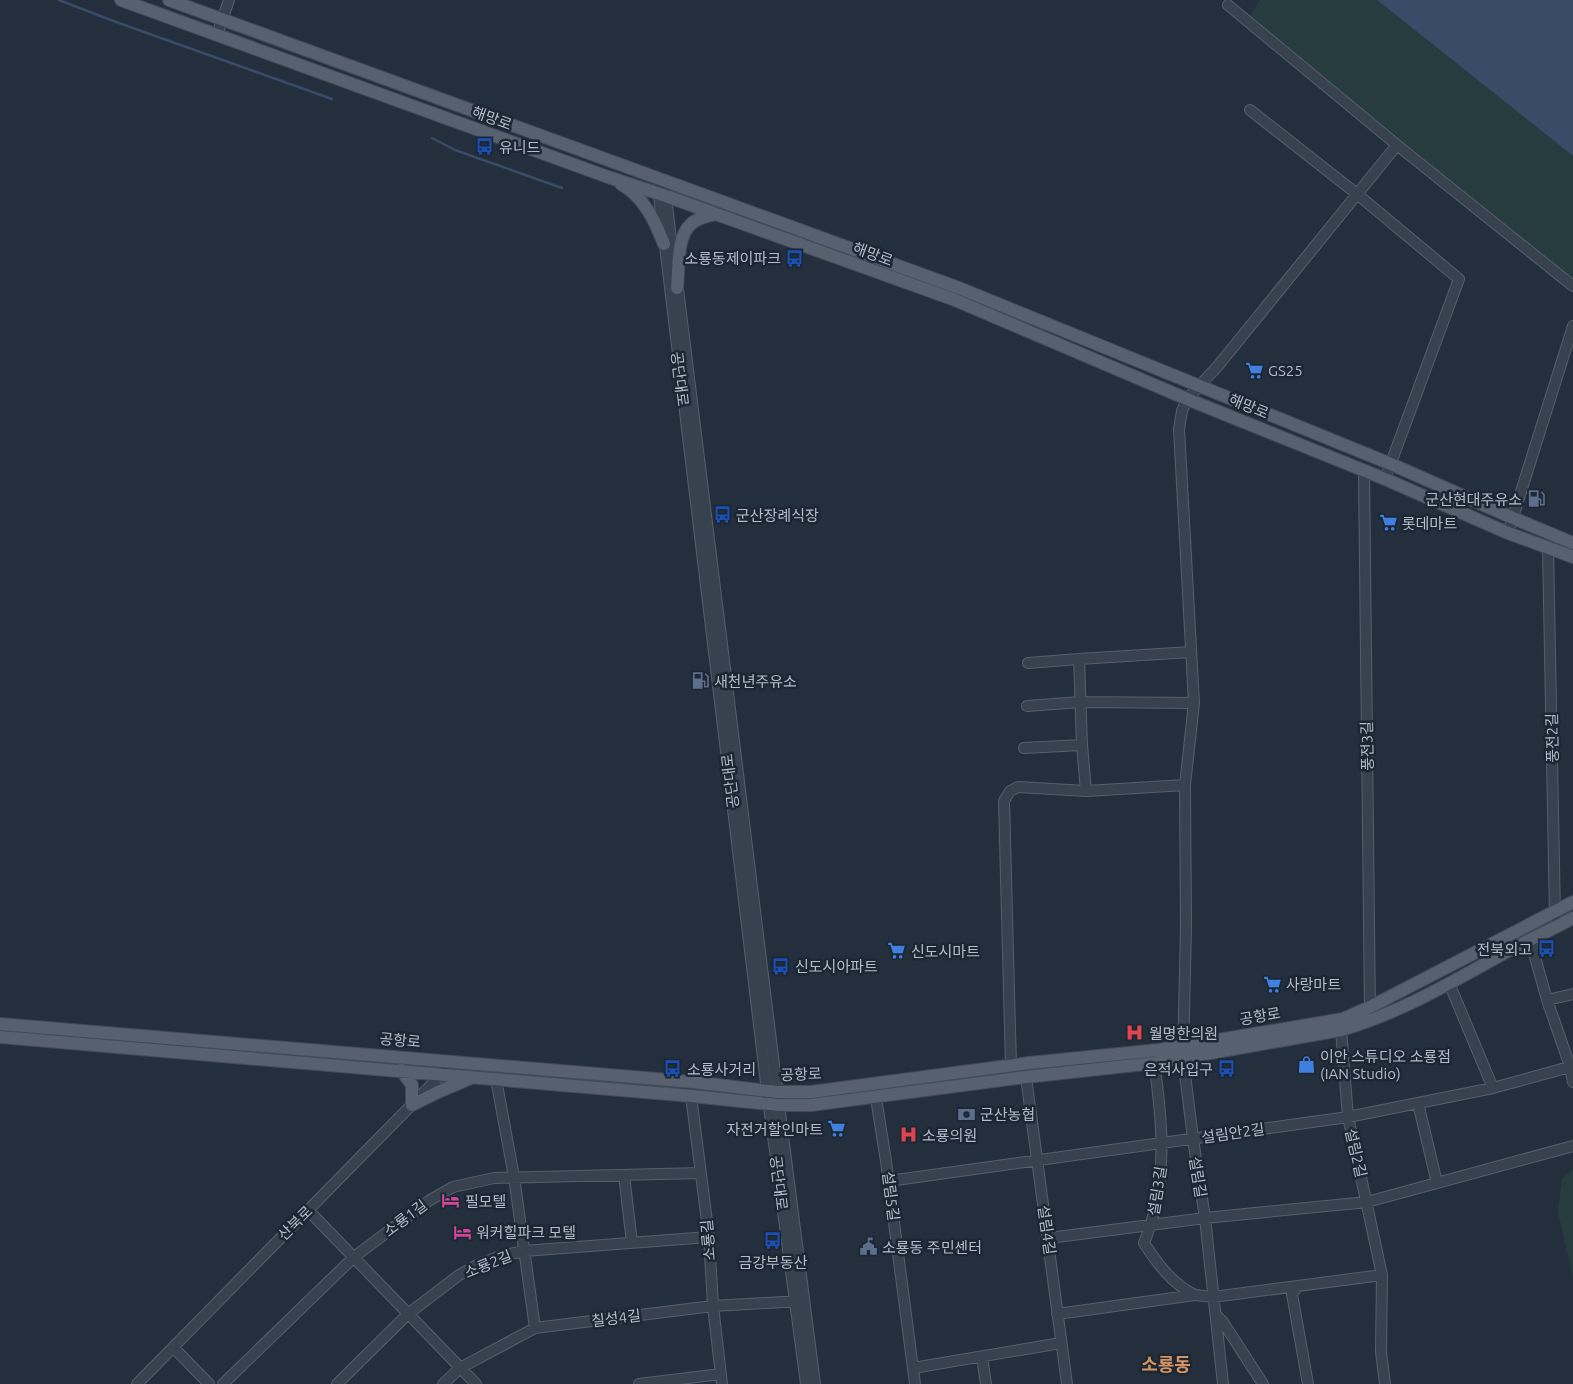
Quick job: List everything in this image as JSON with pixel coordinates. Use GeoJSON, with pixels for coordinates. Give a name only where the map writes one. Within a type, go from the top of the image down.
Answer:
{"type":"FeatureCollection","features":[{"type":"Feature","properties":{"kind":"main road","name":"해망로"},"geometry":{"type":"LineString","coordinates":[[121,0],[608,177],[955,300],[1187,399],[1385,479],[1508,533],[1573,557]]}},
{"type":"Feature","properties":{"kind":"main road","name":"해망로"},"geometry":{"type":"LineString","coordinates":[[170,0],[959,288],[1391,464],[1573,543]]}},
{"type":"Feature","properties":{"kind":"main road"},"geometry":{"type":"LineString","coordinates":[[608,177],[626,187],[646,206],[664,244]]}},
{"type":"Feature","properties":{"kind":"main road"},"geometry":{"type":"LineString","coordinates":[[677,288],[680,245],[685,233],[691,224],[716,214]]}},
{"type":"Feature","properties":{"kind":"main road","name":"공항로"},"geometry":{"type":"LineString","coordinates":[[0,1037],[401,1070],[774,1105],[811,1105],[1026,1077],[1154,1063],[1184,1052],[1343,1019],[1370,1007],[1573,902]]}},
{"type":"Feature","properties":{"kind":"main road","name":"공항로"},"geometry":{"type":"LineString","coordinates":[[0,1024],[693,1082],[772,1092],[810,1092],[1012,1066],[1158,1050],[1184,1052],[1341,1030],[1370,1021],[1449,984],[1530,939],[1556,928],[1573,918]]}},
{"type":"Feature","properties":{"kind":"main road"},"geometry":{"type":"LineString","coordinates":[[401,1070],[412,1085],[412,1105],[475,1077]]}},
{"type":"Feature","properties":{"kind":"street"},"geometry":{"type":"LineString","coordinates":[[216,34],[229,0]]}},
{"type":"Feature","properties":{"kind":"street"},"geometry":{"type":"LineString","coordinates":[[1228,4],[1397,145],[1573,286]]}},
{"type":"Feature","properties":{"kind":"street"},"geometry":{"type":"LineString","coordinates":[[1250,110],[1357,194],[1459,279],[1385,479]]}},
{"type":"Feature","properties":{"kind":"street"},"geometry":{"type":"LineString","coordinates":[[1187,399],[1218,367],[1397,145]]}},
{"type":"Feature","properties":{"kind":"street","name":"공단대로"},"geometry":{"type":"LineString","coordinates":[[660,178],[677,288],[772,1092]]}},
{"type":"Feature","properties":{"kind":"street","name":"공단대로"},"geometry":{"type":"LineString","coordinates":[[662,195],[664,244],[799,1301],[806,1384]]}},
{"type":"Feature","properties":{"kind":"street"},"geometry":{"type":"LineString","coordinates":[[1508,533],[1573,326]]}},
{"type":"Feature","properties":{"kind":"street","name":"설림길"},"geometry":{"type":"LineString","coordinates":[[1187,399],[1179,429],[1194,703],[1185,785],[1184,1052],[1192,1139],[1205,1218],[1224,1384]]}},
{"type":"Feature","properties":{"kind":"street","name":"풍전3길"},"geometry":{"type":"LineString","coordinates":[[1364,471],[1370,1021]]}},
{"type":"Feature","properties":{"kind":"street","name":"풍전2길"},"geometry":{"type":"LineString","coordinates":[[1548,548],[1556,928]]}},
{"type":"Feature","properties":{"kind":"street"},"geometry":{"type":"LineString","coordinates":[[1028,662],[1191,652]]}},
{"type":"Feature","properties":{"kind":"street"},"geometry":{"type":"LineString","coordinates":[[1079,659],[1082,745],[1086,791]]}},
{"type":"Feature","properties":{"kind":"street"},"geometry":{"type":"LineString","coordinates":[[1027,706],[1081,702],[1194,703]]}},
{"type":"Feature","properties":{"kind":"street"},"geometry":{"type":"LineString","coordinates":[[1024,748],[1082,745]]}},
{"type":"Feature","properties":{"kind":"street"},"geometry":{"type":"LineString","coordinates":[[1012,1066],[1004,801],[1010,791],[1018,787],[1086,791],[1185,785]]}},
{"type":"Feature","properties":{"kind":"street"},"geometry":{"type":"LineString","coordinates":[[1530,939],[1547,1000],[1571,1066],[1573,1082]]}},
{"type":"Feature","properties":{"kind":"street"},"geometry":{"type":"LineString","coordinates":[[1449,984],[1493,1088]]}},
{"type":"Feature","properties":{"kind":"street"},"geometry":{"type":"LineString","coordinates":[[1547,1000],[1573,994]]}},
{"type":"Feature","properties":{"kind":"street","name":"설림2길"},"geometry":{"type":"LineString","coordinates":[[1341,1030],[1348,1118],[1382,1275],[1381,1352],[1384,1384]]}},
{"type":"Feature","properties":{"kind":"street","name":"산북로"},"geometry":{"type":"LineString","coordinates":[[137,1384],[453,1061]]}},
{"type":"Feature","properties":{"kind":"street","name":"설림3길"},"geometry":{"type":"LineString","coordinates":[[1154,1063],[1163,1142],[1160,1186],[1151,1225],[1144,1243],[1166,1272],[1186,1291],[1196,1295]]}},
{"type":"Feature","properties":{"kind":"street","name":"설림안2길"},"geometry":{"type":"LineString","coordinates":[[889,1181],[1348,1118],[1493,1088],[1571,1066]]}},
{"type":"Feature","properties":{"kind":"street","name":"설림4길"},"geometry":{"type":"LineString","coordinates":[[1026,1077],[1067,1384]]}},
{"type":"Feature","properties":{"kind":"street"},"geometry":{"type":"LineString","coordinates":[[496,1079],[514,1177],[535,1328]]}},
{"type":"Feature","properties":{"kind":"street","name":"소룡길"},"geometry":{"type":"LineString","coordinates":[[691,1096],[709,1237],[713,1306],[722,1379]]}},
{"type":"Feature","properties":{"kind":"street","name":"설림5길"},"geometry":{"type":"LineString","coordinates":[[876,1098],[889,1181],[915,1384]]}},
{"type":"Feature","properties":{"kind":"street"},"geometry":{"type":"LineString","coordinates":[[1418,1103],[1437,1183]]}},
{"type":"Feature","properties":{"kind":"street"},"geometry":{"type":"LineString","coordinates":[[1049,1238],[1205,1218],[1367,1202],[1573,1146]]}},
{"type":"Feature","properties":{"kind":"street","name":"소룡1길"},"geometry":{"type":"LineString","coordinates":[[223,1384],[354,1257],[430,1200],[453,1187],[475,1181],[514,1177],[701,1173]]}},
{"type":"Feature","properties":{"kind":"street"},"geometry":{"type":"LineString","coordinates":[[624,1175],[632,1242]]}},
{"type":"Feature","properties":{"kind":"street"},"geometry":{"type":"LineString","coordinates":[[308,1210],[476,1384]]}},
{"type":"Feature","properties":{"kind":"street","name":"소룡2길"},"geometry":{"type":"LineString","coordinates":[[337,1384],[408,1314],[459,1275],[477,1265],[500,1256],[524,1251],[709,1237]]}},
{"type":"Feature","properties":{"kind":"street"},"geometry":{"type":"LineString","coordinates":[[1057,1314],[1196,1295],[1213,1297],[1382,1275]]}},
{"type":"Feature","properties":{"kind":"street"},"geometry":{"type":"LineString","coordinates":[[1298,1287],[1292,1294],[1308,1384]]}},
{"type":"Feature","properties":{"kind":"street","name":"공단대로"},"geometry":{"type":"LineString","coordinates":[[799,1301],[815,1384]]}},
{"type":"Feature","properties":{"kind":"street","name":"칠성4길"},"geometry":{"type":"LineString","coordinates":[[443,1384],[460,1368],[513,1338],[535,1328],[713,1306],[799,1301]]}},
{"type":"Feature","properties":{"kind":"street"},"geometry":{"type":"LineString","coordinates":[[1216,1316],[1223,1322],[1263,1384]]}},
{"type":"Feature","properties":{"kind":"street"},"geometry":{"type":"LineString","coordinates":[[913,1368],[1061,1343]]}},
{"type":"Feature","properties":{"kind":"street"},"geometry":{"type":"LineString","coordinates":[[173,1347],[209,1384]]}},
{"type":"Feature","properties":{"kind":"street"},"geometry":{"type":"LineString","coordinates":[[982,1357],[986,1384]]}},
{"type":"Feature","properties":{"kind":"street"},"geometry":{"type":"LineString","coordinates":[[639,1384],[722,1379]]}},
{"type":"Feature","properties":{"kind":"green space"},"geometry":{"type":"Polygon","coordinates":[[[1260,0],[1377,0],[1573,156],[1573,286],[1247,20],[1260,0]]]}},
{"type":"Feature","properties":{"kind":"green space"},"geometry":{"type":"Polygon","coordinates":[[[1573,1169],[1573,1279],[1558,1212],[1562,1178],[1573,1169]]]}},
{"type":"Feature","properties":{"kind":"water"},"geometry":{"type":"Polygon","coordinates":[[[1377,0],[1573,0],[1573,156],[1377,0]]]}},
{"type":"Feature","properties":{"kind":"waterway"},"geometry":{"type":"LineString","coordinates":[[59,0],[332,99]]}},
{"type":"Feature","properties":{"kind":"waterway"},"geometry":{"type":"LineString","coordinates":[[432,138],[455,150],[562,188]]}},
{"type":"Feature","properties":{"kind":"place","name":"유니드"},"geometry":{"type":"Point","coordinates":[485,147]}},
{"type":"Feature","properties":{"kind":"place","name":"소룡동제이파크"},"geometry":{"type":"Point","coordinates":[795,258]}},
{"type":"Feature","properties":{"kind":"place","name":"GS25"},"geometry":{"type":"Point","coordinates":[1254,370]}},
{"type":"Feature","properties":{"kind":"place","name":"군산현대주유소"},"geometry":{"type":"Point","coordinates":[1536,499]}},
{"type":"Feature","properties":{"kind":"place","name":"군산장례식장"},"geometry":{"type":"Point","coordinates":[722,515]}},
{"type":"Feature","properties":{"kind":"place","name":"롯데마트"},"geometry":{"type":"Point","coordinates":[1388,523]}},
{"type":"Feature","properties":{"kind":"place","name":"새천년주유소"},"geometry":{"type":"Point","coordinates":[700,681]}},
{"type":"Feature","properties":{"kind":"place","name":"전북외고"},"geometry":{"type":"Point","coordinates":[1546,949]}},
{"type":"Feature","properties":{"kind":"place","name":"신도시마트"},"geometry":{"type":"Point","coordinates":[897,951]}},
{"type":"Feature","properties":{"kind":"place","name":"신도시아파트"},"geometry":{"type":"Point","coordinates":[781,966]}},
{"type":"Feature","properties":{"kind":"place","name":"사랑마트"},"geometry":{"type":"Point","coordinates":[1272,984]}},
{"type":"Feature","properties":{"kind":"place","name":"월명한의원"},"geometry":{"type":"Point","coordinates":[1135,1033]}},
{"type":"Feature","properties":{"kind":"place","name":"이안 스튜디오 소룡점 (IAN Studio)"},"geometry":{"type":"Point","coordinates":[1306,1065]}},
{"type":"Feature","properties":{"kind":"place","name":"소룡사거리"},"geometry":{"type":"Point","coordinates":[673,1069]}},
{"type":"Feature","properties":{"kind":"place","name":"은적사입구"},"geometry":{"type":"Point","coordinates":[1227,1069]}},
{"type":"Feature","properties":{"kind":"place","name":"군산농협"},"geometry":{"type":"Point","coordinates":[966,1114]}},
{"type":"Feature","properties":{"kind":"place","name":"자전거할인마트"},"geometry":{"type":"Point","coordinates":[837,1129]}},
{"type":"Feature","properties":{"kind":"place","name":"소룡의원"},"geometry":{"type":"Point","coordinates":[908,1135]}},
{"type":"Feature","properties":{"kind":"place","name":"필모텔"},"geometry":{"type":"Point","coordinates":[451,1201]}},
{"type":"Feature","properties":{"kind":"place","name":"워커힐파크 모텔"},"geometry":{"type":"Point","coordinates":[462,1232]}},
{"type":"Feature","properties":{"kind":"place","name":"금강부동산"},"geometry":{"type":"Point","coordinates":[773,1241]}},
{"type":"Feature","properties":{"kind":"place","name":"소룡동 주민센터"},"geometry":{"type":"Point","coordinates":[868,1247]}},
{"type":"Feature","properties":{"kind":"district","name":"소룡동"},"geometry":{"type":"Point","coordinates":[1166,1364]}}]}
